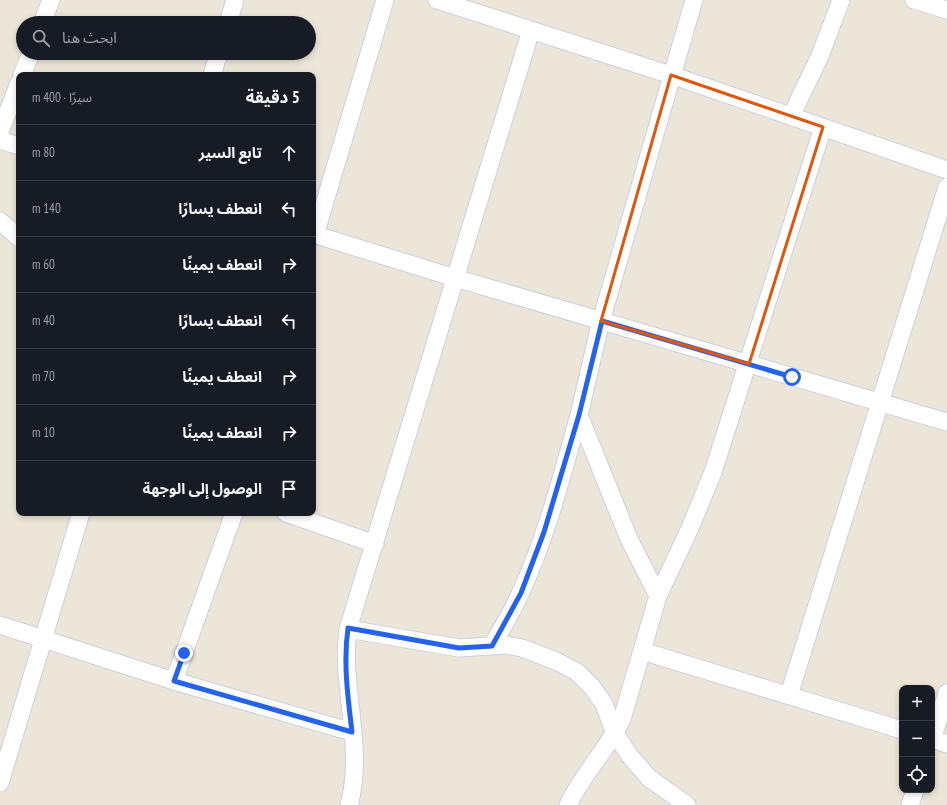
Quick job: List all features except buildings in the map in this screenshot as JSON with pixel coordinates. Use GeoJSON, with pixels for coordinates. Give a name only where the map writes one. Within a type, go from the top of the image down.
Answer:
{"type":"FeatureCollection","features":[{"type":"Feature","properties":{"kind":"street"},"geometry":{"type":"LineString","coordinates":[[45,16],[51,0]]}},
{"type":"Feature","properties":{"kind":"street"},"geometry":{"type":"LineString","coordinates":[[230,16],[235,0]]}},
{"type":"Feature","properties":{"kind":"street"},"geometry":{"type":"LineString","coordinates":[[316,228],[385,0]]}},
{"type":"Feature","properties":{"kind":"street"},"geometry":{"type":"LineString","coordinates":[[437,0],[671,75],[947,170]]}},
{"type":"Feature","properties":{"kind":"street"},"geometry":{"type":"LineString","coordinates":[[492,646],[521,593],[544,532],[579,415],[602,321],[671,75],[694,0]]}},
{"type":"Feature","properties":{"kind":"street"},"geometry":{"type":"LineString","coordinates":[[791,116],[820,56],[841,0]]}},
{"type":"Feature","properties":{"kind":"street"},"geometry":{"type":"LineString","coordinates":[[914,0],[947,10]]}},
{"type":"Feature","properties":{"kind":"street"},"geometry":{"type":"LineString","coordinates":[[349,805],[354,774],[354,752],[346,671],[345,649],[348,628],[531,30]]}},
{"type":"Feature","properties":{"kind":"street"},"geometry":{"type":"LineString","coordinates":[[23,72],[28,60]]}},
{"type":"Feature","properties":{"kind":"street"},"geometry":{"type":"LineString","coordinates":[[213,72],[217,60]]}},
{"type":"Feature","properties":{"kind":"street"},"geometry":{"type":"LineString","coordinates":[[0,132],[16,91]]}},
{"type":"Feature","properties":{"kind":"street"},"geometry":{"type":"LineString","coordinates":[[568,805],[574,791],[615,734],[630,694],[658,596],[703,497],[749,364],[823,127]]}},
{"type":"Feature","properties":{"kind":"street"},"geometry":{"type":"LineString","coordinates":[[0,140],[16,145]]}},
{"type":"Feature","properties":{"kind":"street"},"geometry":{"type":"LineString","coordinates":[[789,695],[947,187]]}},
{"type":"Feature","properties":{"kind":"street"},"geometry":{"type":"LineString","coordinates":[[0,221],[16,235]]}},
{"type":"Feature","properties":{"kind":"street"},"geometry":{"type":"LineString","coordinates":[[316,236],[455,278],[947,422]]}},
{"type":"Feature","properties":{"kind":"street"},"geometry":{"type":"LineString","coordinates":[[579,415],[629,539],[658,596]]}},
{"type":"Feature","properties":{"kind":"street"},"geometry":{"type":"LineString","coordinates":[[0,783],[80,516]]}},
{"type":"Feature","properties":{"kind":"street"},"geometry":{"type":"LineString","coordinates":[[174,681],[233,516]]}},
{"type":"Feature","properties":{"kind":"street"},"geometry":{"type":"LineString","coordinates":[[295,516],[374,544]]}},
{"type":"Feature","properties":{"kind":"street"},"geometry":{"type":"LineString","coordinates":[[0,625],[174,681],[352,732]]}},
{"type":"Feature","properties":{"kind":"street"},"geometry":{"type":"LineString","coordinates":[[348,628],[459,648],[506,645],[522,648],[556,661],[577,672],[592,687],[604,704],[615,734],[649,778],[687,805]]}},
{"type":"Feature","properties":{"kind":"street"},"geometry":{"type":"LineString","coordinates":[[642,651],[899,729]]}},
{"type":"Feature","properties":{"kind":"street"},"geometry":{"type":"LineString","coordinates":[[935,730],[947,693]]}},
{"type":"Feature","properties":{"kind":"street"},"geometry":{"type":"LineString","coordinates":[[935,740],[947,744]]}},
{"type":"Feature","properties":{"kind":"street"},"geometry":{"type":"LineString","coordinates":[[910,805],[914,793]]}},
{"type":"Feature","properties":{"kind":"highlighted area"},"geometry":{"type":"Polygon","coordinates":[[[671,75],[823,127],[749,364],[601,321],[671,75]]]}},
{"type":"Feature","properties":{"kind":"route"},"geometry":{"type":"LineString","coordinates":[[184,653],[174,681],[352,732],[345,649],[348,628],[459,648],[492,646],[521,593],[544,532],[579,415],[602,321],[792,377]]}}]}
